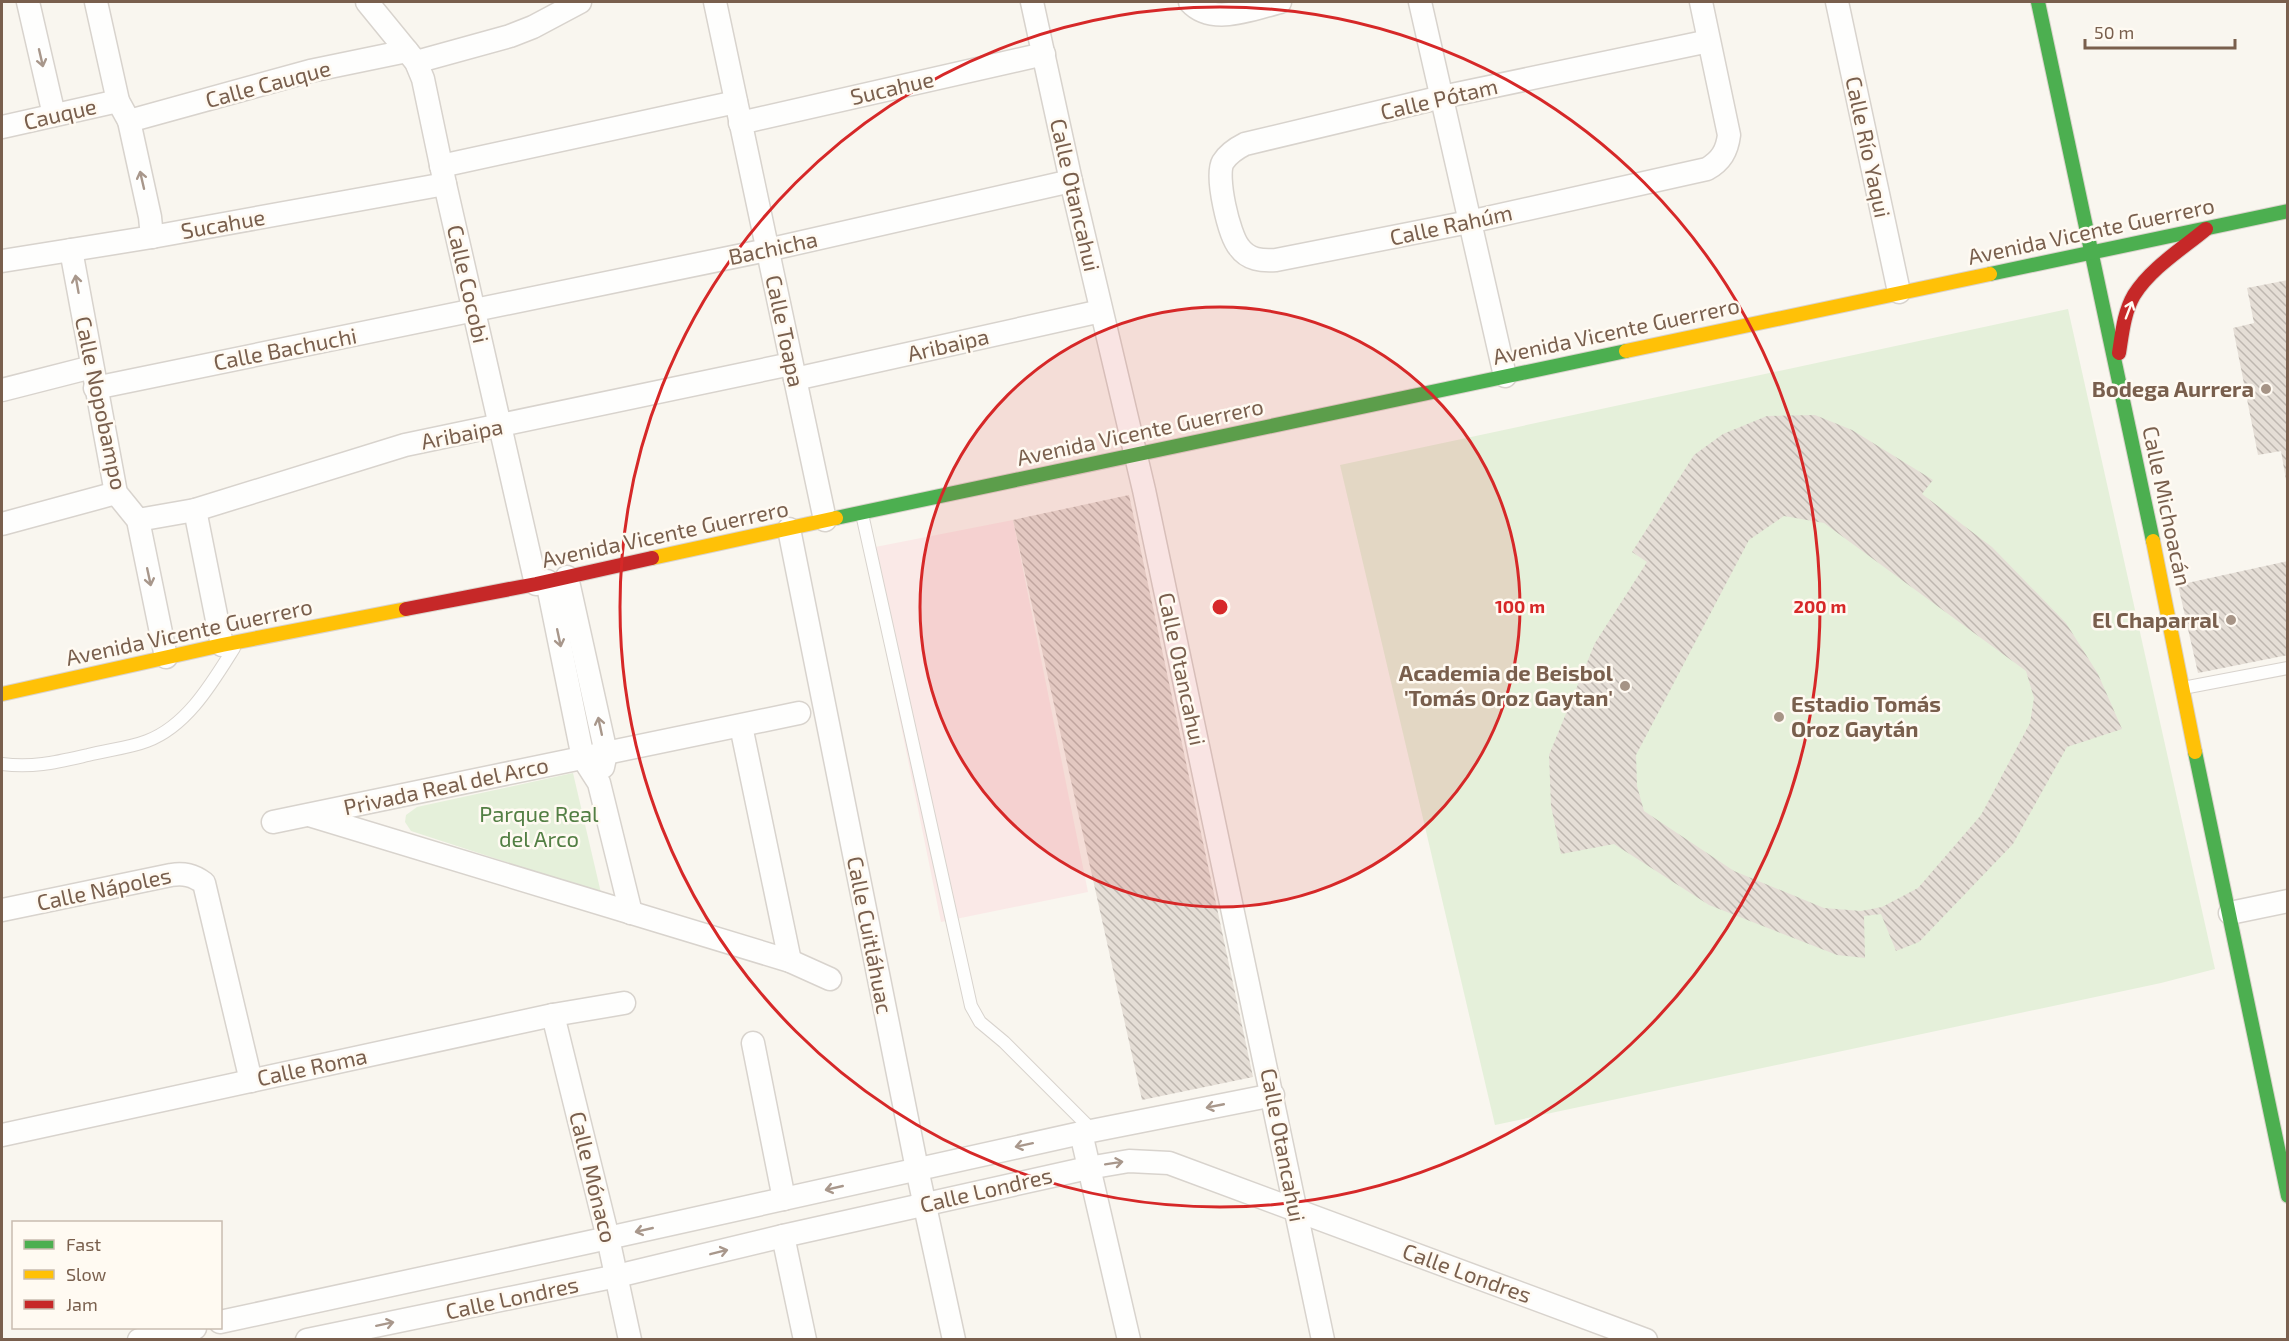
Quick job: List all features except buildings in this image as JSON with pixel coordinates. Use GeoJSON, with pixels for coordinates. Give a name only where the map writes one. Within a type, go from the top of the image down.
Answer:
{"type":"FeatureCollection","features":[{"type":"Feature","properties":{"kind":"main road","name":"Calle Michoacán"},"geometry":{"type":"LineString","coordinates":[[2042,2],[2288,1196]]}},
{"type":"Feature","properties":{"kind":"main road","name":"Avenida Vicente Guerrero"},"geometry":{"type":"LineString","coordinates":[[2,694],[166,657],[550,580],[861,512],[2288,211]]}},
{"type":"Feature","properties":{"kind":"main road"},"geometry":{"type":"LineString","coordinates":[[2116,367],[2126,317],[2134,295],[2145,282],[2206,229]]}},
{"type":"Feature","properties":{"kind":"street"},"geometry":{"type":"LineString","coordinates":[[28,2],[54,115]]}},
{"type":"Feature","properties":{"kind":"street"},"geometry":{"type":"LineString","coordinates":[[96,2],[150,217],[152,237]]}},
{"type":"Feature","properties":{"kind":"street","name":"Calle Cocobi"},"geometry":{"type":"LineString","coordinates":[[367,2],[412,56],[423,79],[500,427],[550,580]]}},
{"type":"Feature","properties":{"kind":"street","name":"Calle Cauque"},"geometry":{"type":"LineString","coordinates":[[124,111],[310,71],[412,56],[510,36],[533,27],[580,2]]}},
{"type":"Feature","properties":{"kind":"street","name":"Calle Toapa"},"geometry":{"type":"LineString","coordinates":[[715,2],[825,520]]}},
{"type":"Feature","properties":{"kind":"street","name":"Calle Otancahui"},"geometry":{"type":"LineString","coordinates":[[1032,2],[1071,182],[1136,454],[1323,1340]]}},
{"type":"Feature","properties":{"kind":"street"},"geometry":{"type":"LineString","coordinates":[[1190,2],[1196,8],[1220,15],[1280,2]]}},
{"type":"Feature","properties":{"kind":"street"},"geometry":{"type":"LineString","coordinates":[[1420,2],[1505,376]]}},
{"type":"Feature","properties":{"kind":"street"},"geometry":{"type":"LineString","coordinates":[[1701,2],[1709,41]]}},
{"type":"Feature","properties":{"kind":"street","name":"Calle Río Yaqui"},"geometry":{"type":"LineString","coordinates":[[1837,2],[1899,292]]}},
{"type":"Feature","properties":{"kind":"street","name":"Calle Pótam"},"geometry":{"type":"LineString","coordinates":[[1225,209],[1221,170],[1223,162],[1237,148],[1245,144],[1442,97],[1709,41]]}},
{"type":"Feature","properties":{"kind":"street","name":"Calle Rahúm"},"geometry":{"type":"LineString","coordinates":[[1225,209],[1238,247],[1249,256],[1265,261],[1469,222],[1707,169],[1716,164],[1724,154],[1729,135],[1709,41]]}},
{"type":"Feature","properties":{"kind":"street","name":"Sucahue"},"geometry":{"type":"LineString","coordinates":[[2,261],[152,237],[738,112],[1044,54]]}},
{"type":"Feature","properties":{"kind":"street","name":"Cauque"},"geometry":{"type":"LineString","coordinates":[[2,127],[54,115],[124,111]]}},
{"type":"Feature","properties":{"kind":"street","name":"Bachicha"},"geometry":{"type":"LineString","coordinates":[[475,311],[767,250],[1071,182]]}},
{"type":"Feature","properties":{"kind":"street","name":"Calle Nopobampo"},"geometry":{"type":"LineString","coordinates":[[71,250],[116,493],[138,520],[166,657]]}},
{"type":"Feature","properties":{"kind":"street","name":"Aribaipa"},"geometry":{"type":"LineString","coordinates":[[138,520],[195,510],[405,445],[793,372],[1101,310]]}},
{"type":"Feature","properties":{"kind":"street","name":"Calle Bachuchi"},"geometry":{"type":"LineString","coordinates":[[2,390],[94,377],[475,311]]}},
{"type":"Feature","properties":{"kind":"street"},"geometry":{"type":"LineString","coordinates":[[2,524],[116,493]]}},
{"type":"Feature","properties":{"kind":"street"},"geometry":{"type":"LineString","coordinates":[[195,510],[230,644]]}},
{"type":"Feature","properties":{"kind":"street","name":"Calle Cuitláhuac"},"geometry":{"type":"LineString","coordinates":[[789,529],[924,1204],[954,1340]]}},
{"type":"Feature","properties":{"kind":"street"},"geometry":{"type":"LineString","coordinates":[[550,580],[606,753],[599,783]]}},
{"type":"Feature","properties":{"kind":"street"},"geometry":{"type":"LineString","coordinates":[[550,580],[583,758],[599,783],[631,913]]}},
{"type":"Feature","properties":{"kind":"street","name":"Privada Real del Arco"},"geometry":{"type":"LineString","coordinates":[[273,822],[799,713]]}},
{"type":"Feature","properties":{"kind":"street"},"geometry":{"type":"LineString","coordinates":[[741,726],[790,961]]}},
{"type":"Feature","properties":{"kind":"street","name":"Privada Real del Arco"},"geometry":{"type":"LineString","coordinates":[[309,814],[790,961],[830,979]]}},
{"type":"Feature","properties":{"kind":"street","name":"Calle Nápoles"},"geometry":{"type":"LineString","coordinates":[[2,910],[181,873],[196,877],[204,883],[251,1081]]}},
{"type":"Feature","properties":{"kind":"street"},"geometry":{"type":"LineString","coordinates":[[2230,913],[2288,901]]}},
{"type":"Feature","properties":{"kind":"street","name":"Calle Roma"},"geometry":{"type":"LineString","coordinates":[[2,1135],[553,1015],[624,1003]]}},
{"type":"Feature","properties":{"kind":"street","name":"Calle Mónaco"},"geometry":{"type":"LineString","coordinates":[[553,1015],[617,1276],[630,1340]]}},
{"type":"Feature","properties":{"kind":"street"},"geometry":{"type":"LineString","coordinates":[[753,1043],[784,1199]]}},
{"type":"Feature","properties":{"kind":"street","name":"Calle Londres"},"geometry":{"type":"LineString","coordinates":[[222,1322],[608,1239],[1086,1132],[1273,1095]]}},
{"type":"Feature","properties":{"kind":"street"},"geometry":{"type":"LineString","coordinates":[[1086,1132],[1088,1168],[1129,1340]]}},
{"type":"Feature","properties":{"kind":"street","name":"Calle Londres"},"geometry":{"type":"LineString","coordinates":[[307,1340],[617,1276],[924,1204],[1129,1161],[1169,1163],[1646,1340]]}},
{"type":"Feature","properties":{"kind":"street"},"geometry":{"type":"LineString","coordinates":[[783,1236],[806,1340]]}},
{"type":"Feature","properties":{"kind":"street"},"geometry":{"type":"LineString","coordinates":[[299,1305],[307,1340]]}},
{"type":"Feature","properties":{"kind":"street"},"geometry":{"type":"LineString","coordinates":[[139,1340],[190,1329]]}},
{"type":"Feature","properties":{"kind":"lane"},"geometry":{"type":"LineString","coordinates":[[861,512],[971,1006],[980,1022],[1004,1042],[1086,1132]]}},
{"type":"Feature","properties":{"kind":"lane"},"geometry":{"type":"LineString","coordinates":[[2,764],[40,766],[147,741],[168,730],[211,685],[230,644]]}},
{"type":"Feature","properties":{"kind":"lane"},"geometry":{"type":"LineString","coordinates":[[2182,688],[2288,668]]}},
{"type":"Feature","properties":{"kind":"shaded area"},"geometry":{"type":"Polygon","coordinates":[[[1013,520],[1088,892],[941,922],[865,549],[1013,520]]]}},
{"type":"Feature","properties":{"kind":"green space","name":"Estadio Tomás Oroz Gaytán"},"geometry":{"type":"Polygon","coordinates":[[[2068,309],[2215,969],[2161,983],[1495,1125],[1340,465],[2068,309]]]}},
{"type":"Feature","properties":{"kind":"green space","name":"Parque Real del Arco"},"geometry":{"type":"Polygon","coordinates":[[[573,773],[601,893],[411,831],[405,822],[406,815],[417,807],[573,773]]]}},
{"type":"Feature","properties":{"kind":"traffic: fast"},"geometry":{"type":"LineString","coordinates":[[2038,2],[2153,541]]}},
{"type":"Feature","properties":{"kind":"traffic: fast"},"geometry":{"type":"LineString","coordinates":[[1990,274],[2288,211]]}},
{"type":"Feature","properties":{"kind":"traffic: fast"},"geometry":{"type":"LineString","coordinates":[[836,518],[1626,351]]}},
{"type":"Feature","properties":{"kind":"traffic: fast"},"geometry":{"type":"LineString","coordinates":[[2195,752],[2288,1196]]}},
{"type":"Feature","properties":{"kind":"traffic: slow"},"geometry":{"type":"LineString","coordinates":[[1626,351],[1990,274]]}},
{"type":"Feature","properties":{"kind":"traffic: slow"},"geometry":{"type":"LineString","coordinates":[[652,558],[836,518]]}},
{"type":"Feature","properties":{"kind":"traffic: slow"},"geometry":{"type":"LineString","coordinates":[[2153,541],[2195,752]]}},
{"type":"Feature","properties":{"kind":"traffic: slow"},"geometry":{"type":"LineString","coordinates":[[2,694],[222,645],[406,609]]}},
{"type":"Feature","properties":{"kind":"traffic: jam"},"geometry":{"type":"LineString","coordinates":[[2119,353],[2126,316],[2134,295],[2141,285],[2167,259],[2206,229]]}},
{"type":"Feature","properties":{"kind":"traffic: jam"},"geometry":{"type":"LineString","coordinates":[[406,609],[536,584],[652,558]]}},
{"type":"Feature","properties":{"kind":"place","name":"Bodega Aurrera"},"geometry":{"type":"Point","coordinates":[2266,389]}},
{"type":"Feature","properties":{"kind":"place","name":"El Chaparral"},"geometry":{"type":"Point","coordinates":[2231,620]}},
{"type":"Feature","properties":{"kind":"place","name":"Academia de Beisbol 'Tomás Oroz Gaytan'"},"geometry":{"type":"Point","coordinates":[1625,686]}},
{"type":"Feature","properties":{"kind":"place","name":"Estadio Tomás Oroz Gaytán"},"geometry":{"type":"Point","coordinates":[1779,717]}}]}
